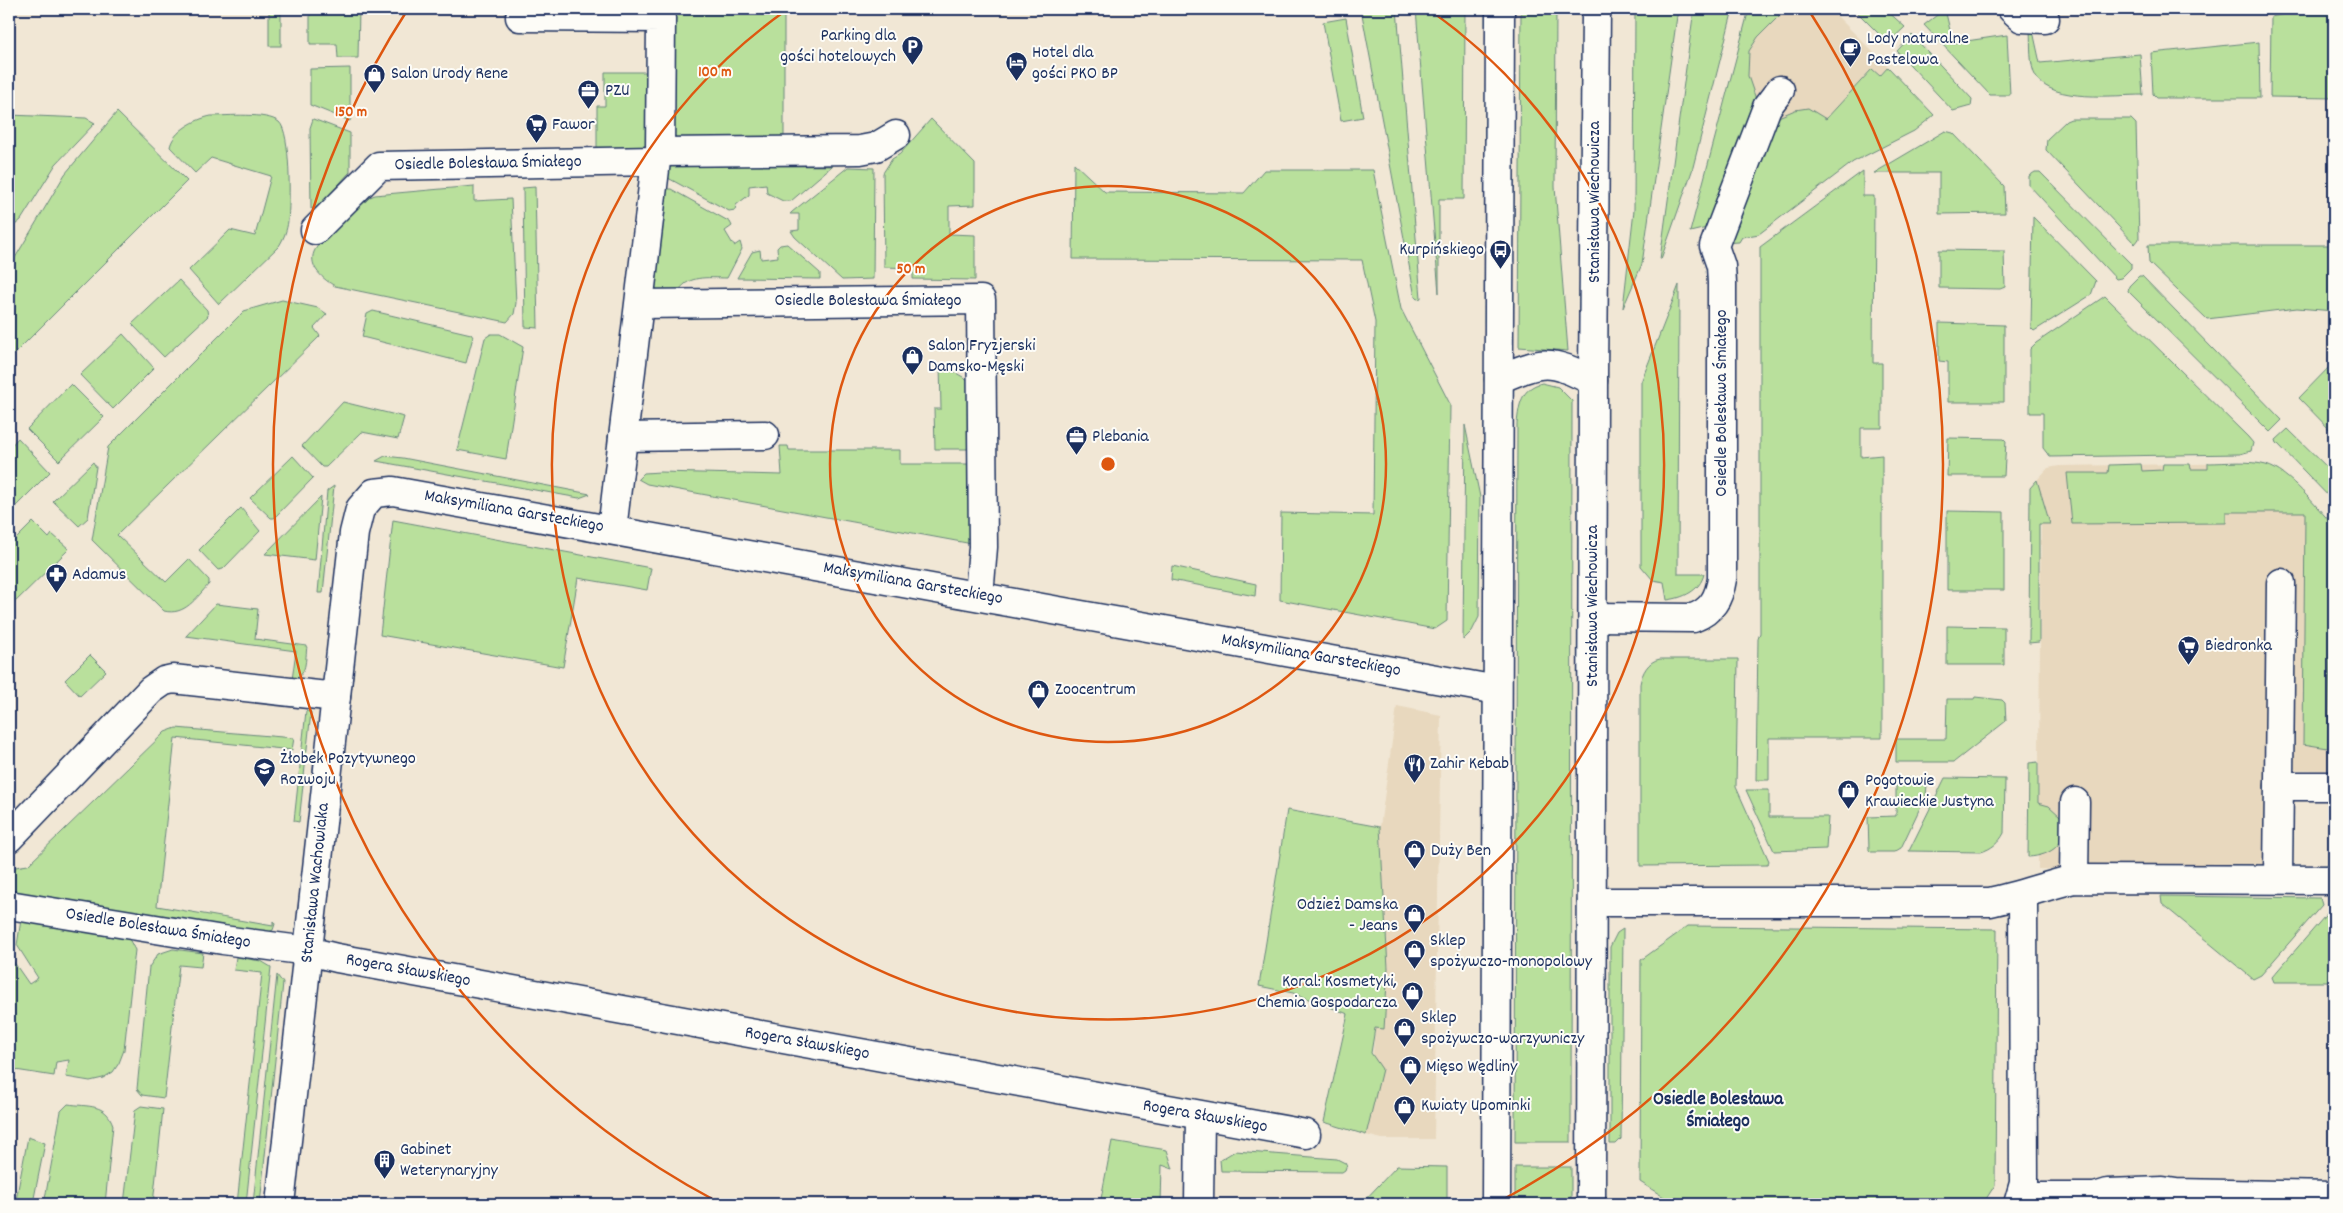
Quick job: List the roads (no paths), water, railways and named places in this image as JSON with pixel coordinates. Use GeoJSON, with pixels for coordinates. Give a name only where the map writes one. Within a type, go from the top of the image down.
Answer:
{"type":"FeatureCollection","features":[{"type":"Feature","properties":{"kind":"street"},"geometry":{"type":"LineString","coordinates":[[1496,1204],[1500,9]]}},
{"type":"Feature","properties":{"kind":"street","name":"Stanisława Wiechowicza"},"geometry":{"type":"LineString","coordinates":[[1591,1204],[1596,9]]}},
{"type":"Feature","properties":{"kind":"street"},"geometry":{"type":"LineString","coordinates":[[2012,9],[2022,18],[2045,19]]}},
{"type":"Feature","properties":{"kind":"street"},"geometry":{"type":"LineString","coordinates":[[520,17],[661,18],[658,157],[612,530]]}},
{"type":"Feature","properties":{"kind":"street","name":"Osiedle Bolesława Śmiałego"},"geometry":{"type":"LineString","coordinates":[[1593,617],[1693,618],[1702,615],[1712,608],[1719,593],[1722,579],[1722,284],[1721,266],[1714,246],[1767,107],[1780,90]]}},
{"type":"Feature","properties":{"kind":"street","name":"Osiedle Bolesława Śmiałego"},"geometry":{"type":"LineString","coordinates":[[315,230],[380,166],[860,150],[876,147],[896,135]]}},
{"type":"Feature","properties":{"kind":"street","name":"Osiedle Bolesława Śmiałego"},"geometry":{"type":"LineString","coordinates":[[640,304],[981,300],[983,547],[979,596]]}},
{"type":"Feature","properties":{"kind":"street"},"geometry":{"type":"LineString","coordinates":[[1499,379],[1530,366],[1546,364],[1566,367],[1593,381]]}},
{"type":"Feature","properties":{"kind":"street"},"geometry":{"type":"LineString","coordinates":[[623,437],[766,435]]}},
{"type":"Feature","properties":{"kind":"street","name":"Maksymiliana Garsteckiego"},"geometry":{"type":"LineString","coordinates":[[354,533],[360,509],[364,502],[374,493],[386,491],[1497,690]]}},
{"type":"Feature","properties":{"kind":"street","name":"Stanisława Wachowiaka"},"geometry":{"type":"LineString","coordinates":[[280,1204],[354,533]]}},
{"type":"Feature","properties":{"kind":"street"},"geometry":{"type":"LineString","coordinates":[[2278,879],[2281,583]]}},
{"type":"Feature","properties":{"kind":"street"},"geometry":{"type":"LineString","coordinates":[[9,838],[151,690],[164,681],[173,679],[336,697]]}},
{"type":"Feature","properties":{"kind":"street"},"geometry":{"type":"LineString","coordinates":[[2279,786],[2334,786]]}},
{"type":"Feature","properties":{"kind":"street"},"geometry":{"type":"LineString","coordinates":[[2074,879],[2075,802]]}},
{"type":"Feature","properties":{"kind":"street"},"geometry":{"type":"LineString","coordinates":[[1592,902],[1990,902],[2023,895],[2040,887],[2074,879],[2334,880]]}},
{"type":"Feature","properties":{"kind":"street"},"geometry":{"type":"LineString","coordinates":[[2023,895],[2024,1183],[2020,1200],[2095,1197],[2108,1193],[2164,1191],[2176,1193],[2334,1196]]}},
{"type":"Feature","properties":{"kind":"street","name":"Osiedle Bolesława Śmiałego"},"geometry":{"type":"LineString","coordinates":[[9,905],[223,940],[308,951]]}},
{"type":"Feature","properties":{"kind":"street","name":"Rogera Sławskiego"},"geometry":{"type":"LineString","coordinates":[[308,951],[336,958],[1306,1134]]}},
{"type":"Feature","properties":{"kind":"street"},"geometry":{"type":"LineString","coordinates":[[1199,1204],[1200,1116]]}},
{"type":"Feature","properties":{"kind":"place","name":"Parking dla gości hotelowych"},"geometry":{"type":"Point","coordinates":[912,65]}},
{"type":"Feature","properties":{"kind":"place","name":"Lody naturalne Pastelowa"},"geometry":{"type":"Point","coordinates":[1851,68]}},
{"type":"Feature","properties":{"kind":"place","name":"Hotel dla gości PKO BP"},"geometry":{"type":"Point","coordinates":[1016,82]}},
{"type":"Feature","properties":{"kind":"place","name":"Salon Urody Rene"},"geometry":{"type":"Point","coordinates":[375,93]}},
{"type":"Feature","properties":{"kind":"place","name":"PZU"},"geometry":{"type":"Point","coordinates":[589,110]}},
{"type":"Feature","properties":{"kind":"place","name":"Fawor"},"geometry":{"type":"Point","coordinates":[536,144]}},
{"type":"Feature","properties":{"kind":"place","name":"Kurpińskiego"},"geometry":{"type":"Point","coordinates":[1500,269]}},
{"type":"Feature","properties":{"kind":"place","name":"Salon Fryzjerski Damsko-Męski"},"geometry":{"type":"Point","coordinates":[912,375]}},
{"type":"Feature","properties":{"kind":"place","name":"Plebania"},"geometry":{"type":"Point","coordinates":[1076,456]}},
{"type":"Feature","properties":{"kind":"place","name":"Adamus"},"geometry":{"type":"Point","coordinates":[56,594]}},
{"type":"Feature","properties":{"kind":"place","name":"Biedronka"},"geometry":{"type":"Point","coordinates":[2189,665]}},
{"type":"Feature","properties":{"kind":"place","name":"Zoocentrum"},"geometry":{"type":"Point","coordinates":[1039,709]}},
{"type":"Feature","properties":{"kind":"place","name":"Zahir Kebab"},"geometry":{"type":"Point","coordinates":[1414,783]}},
{"type":"Feature","properties":{"kind":"place","name":"Żłobek Pozytywnego Rozwoju"},"geometry":{"type":"Point","coordinates":[264,788]}},
{"type":"Feature","properties":{"kind":"place","name":"Pogotowie Krawieckie Justyna"},"geometry":{"type":"Point","coordinates":[1849,810]}},
{"type":"Feature","properties":{"kind":"place","name":"Duży Ben"},"geometry":{"type":"Point","coordinates":[1415,870]}},
{"type":"Feature","properties":{"kind":"place","name":"Odzież Damska - Jeans"},"geometry":{"type":"Point","coordinates":[1414,934]}},
{"type":"Feature","properties":{"kind":"place","name":"Sklep spożywczo-monopolowy"},"geometry":{"type":"Point","coordinates":[1414,970]}},
{"type":"Feature","properties":{"kind":"place","name":"Koral: Kosmetyki, Chemia Gospodarcza"},"geometry":{"type":"Point","coordinates":[1413,1011]}},
{"type":"Feature","properties":{"kind":"place","name":"Sklep spożywczo-warzywniczy"},"geometry":{"type":"Point","coordinates":[1405,1047]}},
{"type":"Feature","properties":{"kind":"place","name":"Mięso Wędliny"},"geometry":{"type":"Point","coordinates":[1410,1086]}},
{"type":"Feature","properties":{"kind":"place","name":"Kwiaty Upominki"},"geometry":{"type":"Point","coordinates":[1405,1125]}},
{"type":"Feature","properties":{"kind":"place","name":"Gabinet Weterynaryjny"},"geometry":{"type":"Point","coordinates":[384,1179]}},
{"type":"Feature","properties":{"kind":"district","name":"Osiedle Bolesława Śmiałego"},"geometry":{"type":"Point","coordinates":[1718,1111]}}]}
